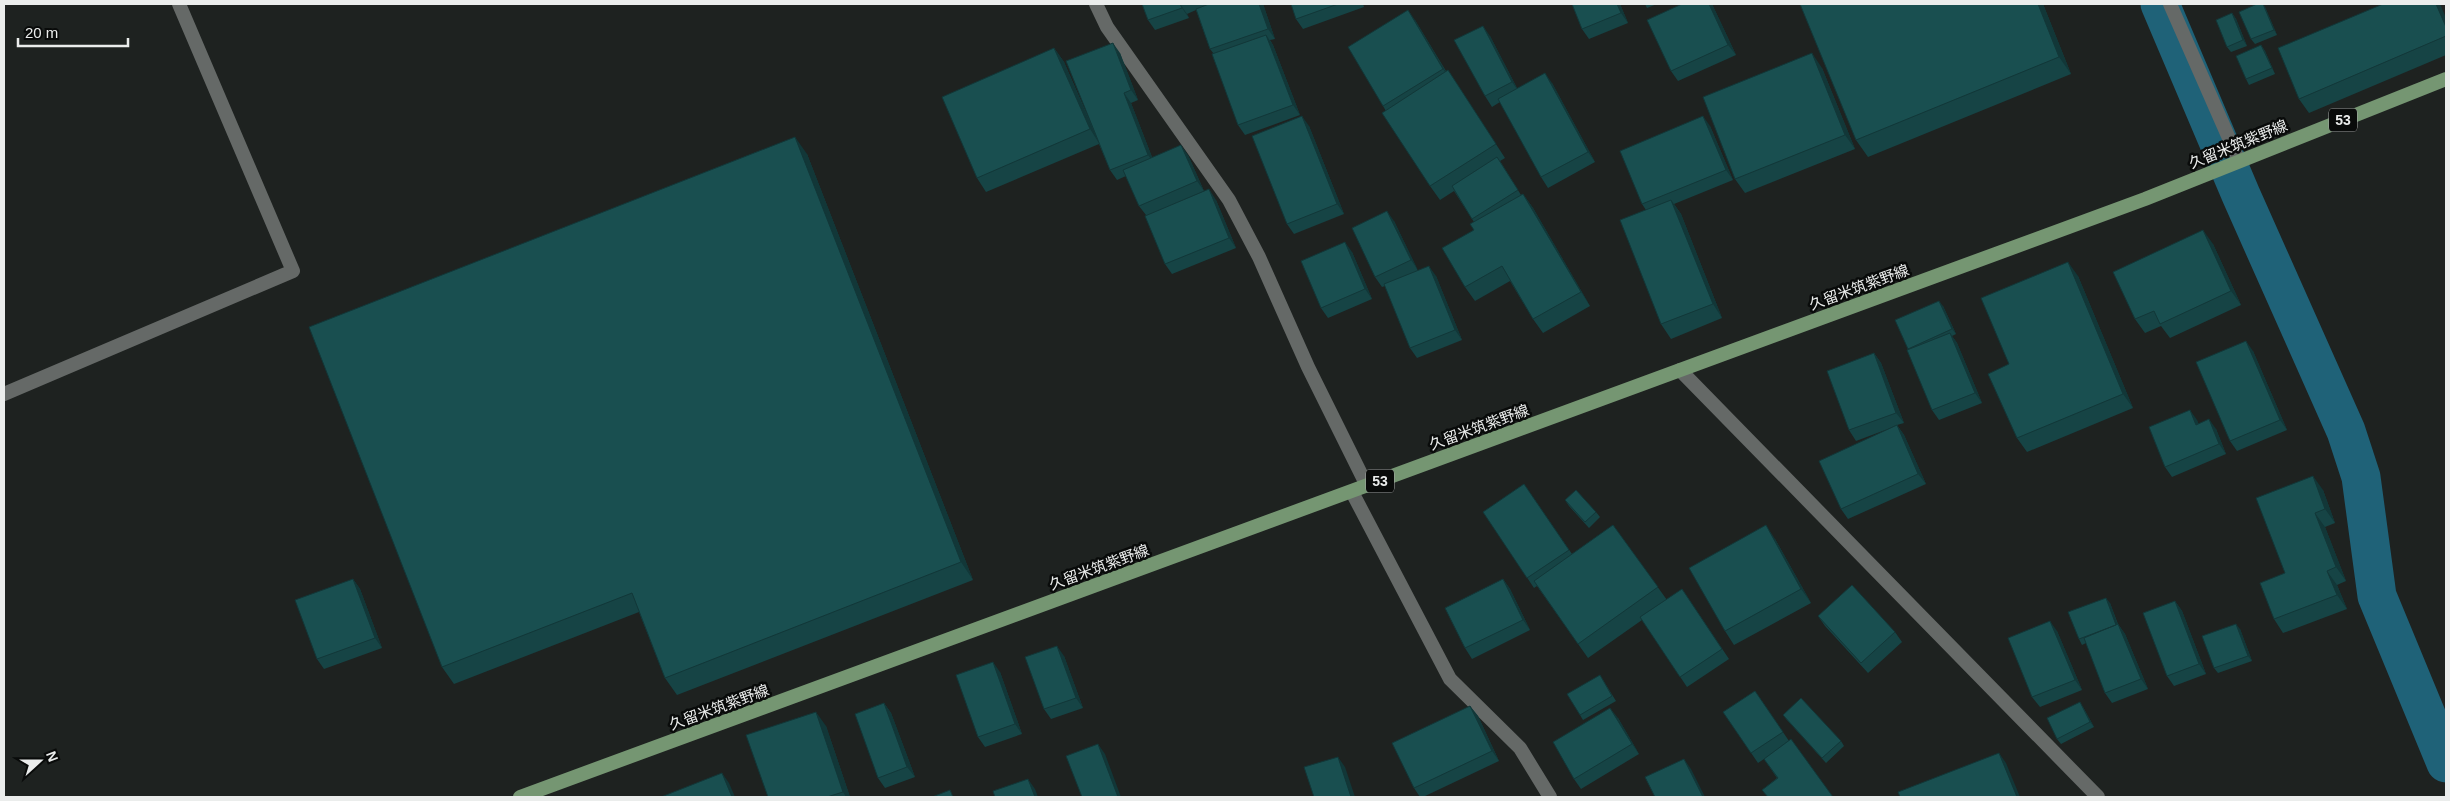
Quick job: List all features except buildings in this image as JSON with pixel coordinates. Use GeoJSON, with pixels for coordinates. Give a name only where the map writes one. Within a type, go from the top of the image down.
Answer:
{"type":"FeatureCollection","features":[{"type":"Feature","properties":{"kind":"main road","name":"久留米筑紫野線"},"geometry":{"type":"LineString","coordinates":[[520,797],[1352,492],[2145,198],[2446,79]]}},
{"type":"Feature","properties":{"kind":"street"},"geometry":{"type":"LineString","coordinates":[[4,394],[293,271],[179,4]]}},
{"type":"Feature","properties":{"kind":"street"},"geometry":{"type":"LineString","coordinates":[[1096,4],[1107,27],[1228,200],[1259,257],[1308,367],[1367,486]]}},
{"type":"Feature","properties":{"kind":"street"},"geometry":{"type":"LineString","coordinates":[[2170,4],[2239,161]]}},
{"type":"Feature","properties":{"kind":"street"},"geometry":{"type":"LineString","coordinates":[[1680,370],[2098,797]]}},
{"type":"Feature","properties":{"kind":"street"},"geometry":{"type":"LineString","coordinates":[[1352,492],[1450,679],[1520,748],[1550,797]]}},
{"type":"Feature","properties":{"kind":"waterway"},"geometry":{"type":"LineString","coordinates":[[2160,4],[2241,195],[2346,431],[2361,477],[2377,596],[2446,763]]}}]}
